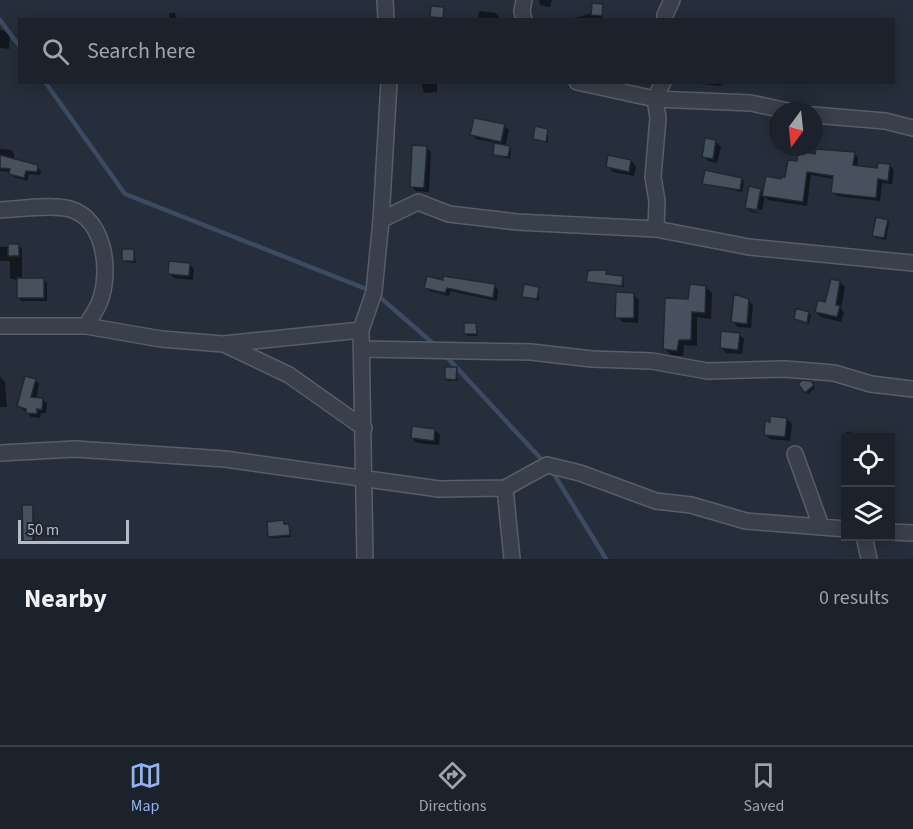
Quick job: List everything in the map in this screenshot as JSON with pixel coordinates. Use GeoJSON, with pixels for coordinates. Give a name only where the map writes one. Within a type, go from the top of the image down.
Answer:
{"type":"FeatureCollection","features":[{"type":"Feature","properties":{"kind":"street"},"geometry":{"type":"LineString","coordinates":[[385,0],[386,18]]}},
{"type":"Feature","properties":{"kind":"street"},"geometry":{"type":"LineString","coordinates":[[524,0],[524,18]]}},
{"type":"Feature","properties":{"kind":"street"},"geometry":{"type":"LineString","coordinates":[[666,18],[672,0]]}},
{"type":"Feature","properties":{"kind":"street"},"geometry":{"type":"LineString","coordinates":[[365,559],[362,330],[374,292],[381,220],[389,84]]}},
{"type":"Feature","properties":{"kind":"street"},"geometry":{"type":"LineString","coordinates":[[586,84],[655,99],[752,103],[769,107]]}},
{"type":"Feature","properties":{"kind":"street"},"geometry":{"type":"LineString","coordinates":[[656,230],[657,201],[653,177],[658,117],[655,99],[662,84]]}},
{"type":"Feature","properties":{"kind":"street"},"geometry":{"type":"LineString","coordinates":[[823,116],[885,121],[913,128]]}},
{"type":"Feature","properties":{"kind":"street"},"geometry":{"type":"LineString","coordinates":[[381,220],[418,202],[449,214],[517,222],[656,230],[749,247],[913,263]]}},
{"type":"Feature","properties":{"kind":"street"},"geometry":{"type":"LineString","coordinates":[[0,210],[69,208],[88,217],[101,239],[104,278],[100,301],[86,326]]}},
{"type":"Feature","properties":{"kind":"street"},"geometry":{"type":"LineString","coordinates":[[0,326],[86,326],[161,339],[223,344],[362,330]]}},
{"type":"Feature","properties":{"kind":"street"},"geometry":{"type":"LineString","coordinates":[[223,344],[289,375],[364,428]]}},
{"type":"Feature","properties":{"kind":"street"},"geometry":{"type":"LineString","coordinates":[[362,349],[531,352],[592,359],[652,361],[708,371],[785,369],[834,373],[871,384],[913,389]]}},
{"type":"Feature","properties":{"kind":"street"},"geometry":{"type":"LineString","coordinates":[[0,453],[75,449],[225,459],[439,489],[505,488],[547,465],[580,473],[656,501],[691,505],[746,521],[841,528]]}},
{"type":"Feature","properties":{"kind":"street"},"geometry":{"type":"LineString","coordinates":[[795,454],[821,526]]}},
{"type":"Feature","properties":{"kind":"street"},"geometry":{"type":"LineString","coordinates":[[505,488],[512,559]]}},
{"type":"Feature","properties":{"kind":"street"},"geometry":{"type":"LineString","coordinates":[[895,532],[913,533]]}},
{"type":"Feature","properties":{"kind":"street"},"geometry":{"type":"LineString","coordinates":[[865,541],[869,559]]}},
{"type":"Feature","properties":{"kind":"building"},"geometry":{"type":"Polygon","coordinates":[[[592,3],[603,4],[602,16],[591,15],[592,3]]]}},
{"type":"Feature","properties":{"kind":"building"},"geometry":{"type":"Polygon","coordinates":[[[431,6],[444,7],[443,18],[430,17],[431,6]]]}},
{"type":"Feature","properties":{"kind":"building"},"geometry":{"type":"Polygon","coordinates":[[[474,118],[505,124],[501,142],[470,135],[474,118]]]}},
{"type":"Feature","properties":{"kind":"building"},"geometry":{"type":"Polygon","coordinates":[[[535,126],[548,129],[546,142],[533,139],[535,126]]]}},
{"type":"Feature","properties":{"kind":"building"},"geometry":{"type":"Polygon","coordinates":[[[705,138],[716,140],[713,159],[702,157],[705,138]]]}},
{"type":"Feature","properties":{"kind":"building"},"geometry":{"type":"Polygon","coordinates":[[[494,143],[510,146],[508,157],[493,155],[494,143]]]}},
{"type":"Feature","properties":{"kind":"building"},"geometry":{"type":"Polygon","coordinates":[[[412,145],[427,146],[424,188],[410,187],[412,145]]]}},
{"type":"Feature","properties":{"kind":"building"},"geometry":{"type":"Polygon","coordinates":[[[823,150],[855,152],[853,165],[877,168],[878,163],[890,164],[888,181],[878,179],[876,198],[831,193],[833,176],[807,172],[803,202],[762,196],[766,176],[781,179],[785,177],[788,160],[797,161],[798,156],[823,156],[823,150]]]}},
{"type":"Feature","properties":{"kind":"building"},"geometry":{"type":"Polygon","coordinates":[[[0,155],[38,165],[37,172],[26,171],[24,178],[9,174],[10,169],[0,168],[0,155]]]}},
{"type":"Feature","properties":{"kind":"building"},"geometry":{"type":"Polygon","coordinates":[[[608,155],[631,160],[629,172],[606,167],[608,155]]]}},
{"type":"Feature","properties":{"kind":"building"},"geometry":{"type":"Polygon","coordinates":[[[705,170],[742,178],[740,190],[702,184],[705,170]]]}},
{"type":"Feature","properties":{"kind":"building"},"geometry":{"type":"Polygon","coordinates":[[[749,186],[761,189],[757,210],[745,208],[749,186]]]}},
{"type":"Feature","properties":{"kind":"building"},"geometry":{"type":"Polygon","coordinates":[[[876,217],[888,220],[884,238],[872,236],[876,217]]]}},
{"type":"Feature","properties":{"kind":"building"},"geometry":{"type":"Polygon","coordinates":[[[8,244],[19,244],[19,256],[8,256],[8,244]]]}},
{"type":"Feature","properties":{"kind":"building"},"geometry":{"type":"Polygon","coordinates":[[[122,249],[134,249],[134,261],[122,261],[122,249]]]}},
{"type":"Feature","properties":{"kind":"building"},"geometry":{"type":"Polygon","coordinates":[[[169,261],[190,263],[189,276],[168,274],[169,261]]]}},
{"type":"Feature","properties":{"kind":"building"},"geometry":{"type":"Polygon","coordinates":[[[606,270],[606,274],[623,276],[622,286],[586,282],[588,271],[606,270]]]}},
{"type":"Feature","properties":{"kind":"building"},"geometry":{"type":"Polygon","coordinates":[[[427,276],[443,280],[443,276],[495,284],[493,298],[447,288],[445,293],[424,288],[427,276]]]}},
{"type":"Feature","properties":{"kind":"building"},"geometry":{"type":"Polygon","coordinates":[[[17,278],[44,278],[44,298],[17,298],[17,278]]]}},
{"type":"Feature","properties":{"kind":"building"},"geometry":{"type":"Polygon","coordinates":[[[831,279],[840,281],[836,305],[840,306],[837,317],[815,312],[818,300],[825,302],[831,279]]]}},
{"type":"Feature","properties":{"kind":"building"},"geometry":{"type":"Polygon","coordinates":[[[524,284],[539,287],[537,299],[522,297],[524,284]]]}},
{"type":"Feature","properties":{"kind":"building"},"geometry":{"type":"Polygon","coordinates":[[[690,284],[706,286],[705,313],[692,312],[691,340],[679,340],[677,351],[663,349],[665,298],[688,299],[690,284]]]}},
{"type":"Feature","properties":{"kind":"building"},"geometry":{"type":"Polygon","coordinates":[[[616,292],[634,293],[634,318],[615,318],[616,292]]]}},
{"type":"Feature","properties":{"kind":"building"},"geometry":{"type":"Polygon","coordinates":[[[734,294],[749,299],[747,324],[731,322],[734,294]]]}},
{"type":"Feature","properties":{"kind":"building"},"geometry":{"type":"Polygon","coordinates":[[[796,308],[809,312],[807,323],[794,319],[796,308]]]}},
{"type":"Feature","properties":{"kind":"building"},"geometry":{"type":"Polygon","coordinates":[[[464,323],[476,323],[477,334],[464,334],[464,323]]]}},
{"type":"Feature","properties":{"kind":"building"},"geometry":{"type":"Polygon","coordinates":[[[721,331],[740,333],[738,350],[720,348],[721,331]]]}},
{"type":"Feature","properties":{"kind":"building"},"geometry":{"type":"Polygon","coordinates":[[[445,367],[457,367],[456,380],[445,379],[445,367]]]}},
{"type":"Feature","properties":{"kind":"building"},"geometry":{"type":"Polygon","coordinates":[[[25,376],[36,379],[31,397],[43,398],[42,410],[37,409],[37,414],[26,413],[26,409],[17,406],[25,376]]]}},
{"type":"Feature","properties":{"kind":"building"},"geometry":{"type":"Polygon","coordinates":[[[802,380],[811,381],[814,385],[805,393],[798,384],[802,380]]]}},
{"type":"Feature","properties":{"kind":"building"},"geometry":{"type":"Polygon","coordinates":[[[770,416],[787,418],[785,437],[764,435],[765,421],[770,422],[770,416]]]}},
{"type":"Feature","properties":{"kind":"building"},"geometry":{"type":"Polygon","coordinates":[[[412,426],[435,429],[434,441],[411,438],[412,426]]]}},
{"type":"Feature","properties":{"kind":"building"},"geometry":{"type":"Polygon","coordinates":[[[22,505],[33,505],[33,541],[23,541],[22,505]]]}},
{"type":"Feature","properties":{"kind":"building"},"geometry":{"type":"Polygon","coordinates":[[[284,520],[284,524],[289,524],[290,535],[268,537],[267,522],[284,520]]]}},
{"type":"Feature","properties":{"kind":"waterway"},"geometry":{"type":"LineString","coordinates":[[0,20],[18,44]]}},
{"type":"Feature","properties":{"kind":"waterway"},"geometry":{"type":"LineString","coordinates":[[46,84],[125,194],[374,292],[436,346]]}},
{"type":"Feature","properties":{"kind":"waterway"},"geometry":{"type":"LineString","coordinates":[[444,354],[544,462]]}},
{"type":"Feature","properties":{"kind":"waterway"},"geometry":{"type":"LineString","coordinates":[[552,471],[606,559]]}}]}
